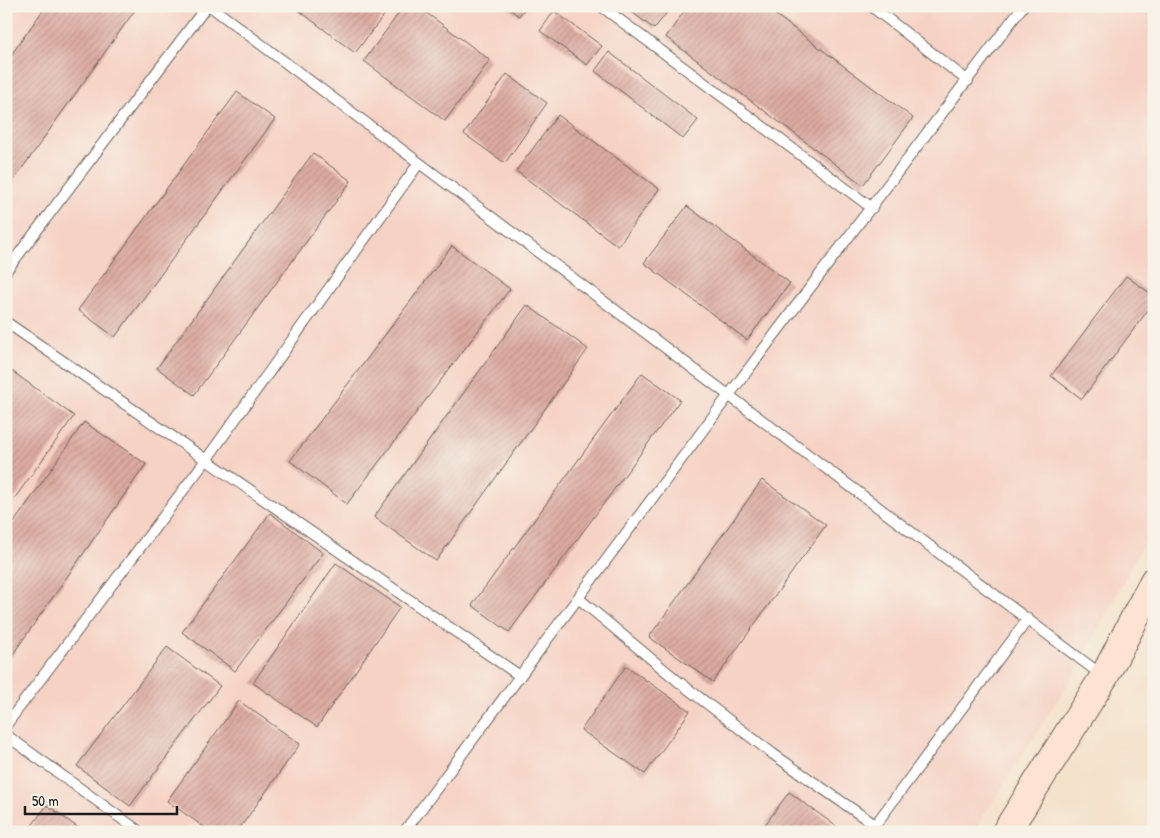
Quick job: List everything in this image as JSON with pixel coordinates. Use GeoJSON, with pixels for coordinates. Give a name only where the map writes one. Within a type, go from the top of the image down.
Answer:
{"type":"FeatureCollection","features":[{"type":"Feature","properties":{"kind":"main road"},"geometry":{"type":"LineString","coordinates":[[1006,832],[1104,676],[1154,581]]}},
{"type":"Feature","properties":{"kind":"lane"},"geometry":{"type":"LineString","coordinates":[[6,271],[208,6],[1104,676]]}},
{"type":"Feature","properties":{"kind":"lane"},"geometry":{"type":"LineString","coordinates":[[601,6],[872,208]]}},
{"type":"Feature","properties":{"kind":"lane"},"geometry":{"type":"LineString","coordinates":[[871,6],[968,81]]}},
{"type":"Feature","properties":{"kind":"lane"},"geometry":{"type":"LineString","coordinates":[[404,832],[728,395],[872,208],[1023,6]]}},
{"type":"Feature","properties":{"kind":"lane"},"geometry":{"type":"LineString","coordinates":[[6,725],[206,460],[419,163]]}},
{"type":"Feature","properties":{"kind":"lane"},"geometry":{"type":"LineString","coordinates":[[6,322],[520,676]]}},
{"type":"Feature","properties":{"kind":"lane"},"geometry":{"type":"LineString","coordinates":[[578,598],[679,682],[872,828],[1028,620]]}},
{"type":"Feature","properties":{"kind":"lane"},"geometry":{"type":"LineString","coordinates":[[6,735],[140,832]]}},
{"type":"Feature","properties":{"kind":"shaded area"},"geometry":{"type":"Polygon","coordinates":[[[6,6],[1154,6],[1154,524],[1073,676],[973,832],[6,832],[6,6]]]}},
{"type":"Feature","properties":{"kind":"building"},"geometry":{"type":"Polygon","coordinates":[[[46,6],[130,6],[135,10],[6,191],[6,62],[46,6]]]}},
{"type":"Feature","properties":{"kind":"building"},"geometry":{"type":"Polygon","coordinates":[[[293,6],[391,6],[355,53],[293,6]]]}},
{"type":"Feature","properties":{"kind":"building"},"geometry":{"type":"Polygon","coordinates":[[[404,6],[417,6],[490,60],[445,121],[364,61],[404,6]]]}},
{"type":"Feature","properties":{"kind":"building"},"geometry":{"type":"Polygon","coordinates":[[[505,6],[527,6],[519,16],[505,6]]]}},
{"type":"Feature","properties":{"kind":"building"},"geometry":{"type":"Polygon","coordinates":[[[624,6],[672,6],[654,29],[624,6]]]}},
{"type":"Feature","properties":{"kind":"building"},"geometry":{"type":"Polygon","coordinates":[[[688,6],[764,6],[913,118],[863,185],[666,37],[688,6]]]}},
{"type":"Feature","properties":{"kind":"building"},"geometry":{"type":"Polygon","coordinates":[[[554,11],[602,46],[587,65],[540,31],[554,11]]]}},
{"type":"Feature","properties":{"kind":"building"},"geometry":{"type":"Polygon","coordinates":[[[609,52],[698,120],[683,139],[595,71],[609,52]]]}},
{"type":"Feature","properties":{"kind":"building"},"geometry":{"type":"Polygon","coordinates":[[[507,74],[547,103],[505,163],[464,134],[507,74]]]}},
{"type":"Feature","properties":{"kind":"building"},"geometry":{"type":"Polygon","coordinates":[[[237,92],[275,119],[115,337],[78,310],[237,92]]]}},
{"type":"Feature","properties":{"kind":"building"},"geometry":{"type":"Polygon","coordinates":[[[558,115],[659,189],[618,246],[516,171],[558,115]]]}},
{"type":"Feature","properties":{"kind":"building"},"geometry":{"type":"Polygon","coordinates":[[[313,153],[351,181],[194,395],[157,368],[313,153]]]}},
{"type":"Feature","properties":{"kind":"building"},"geometry":{"type":"Polygon","coordinates":[[[687,206],[790,283],[747,340],[644,263],[687,206]]]}},
{"type":"Feature","properties":{"kind":"building"},"geometry":{"type":"Polygon","coordinates":[[[452,246],[510,289],[347,504],[290,461],[452,246]]]}},
{"type":"Feature","properties":{"kind":"building"},"geometry":{"type":"Polygon","coordinates":[[[1126,276],[1154,296],[1154,302],[1082,399],[1051,376],[1126,276]]]}},
{"type":"Feature","properties":{"kind":"building"},"geometry":{"type":"Polygon","coordinates":[[[527,305],[588,349],[436,561],[374,517],[527,305]]]}},
{"type":"Feature","properties":{"kind":"building"},"geometry":{"type":"Polygon","coordinates":[[[9,369],[74,416],[6,510],[6,373],[9,369]]]}},
{"type":"Feature","properties":{"kind":"building"},"geometry":{"type":"Polygon","coordinates":[[[642,373],[680,400],[509,632],[472,605],[642,373]]]}},
{"type":"Feature","properties":{"kind":"building"},"geometry":{"type":"Polygon","coordinates":[[[84,422],[146,464],[6,664],[6,534],[84,422]]]}},
{"type":"Feature","properties":{"kind":"building"},"geometry":{"type":"Polygon","coordinates":[[[762,480],[826,525],[713,682],[649,637],[762,480]]]}},
{"type":"Feature","properties":{"kind":"building"},"geometry":{"type":"Polygon","coordinates":[[[270,513],[323,553],[235,671],[182,632],[270,513]]]}},
{"type":"Feature","properties":{"kind":"building"},"geometry":{"type":"Polygon","coordinates":[[[336,563],[400,607],[317,727],[253,683],[336,563]]]}},
{"type":"Feature","properties":{"kind":"building"},"geometry":{"type":"Polygon","coordinates":[[[167,647],[220,686],[130,806],[77,766],[167,647]]]}},
{"type":"Feature","properties":{"kind":"building"},"geometry":{"type":"Polygon","coordinates":[[[626,666],[690,711],[645,774],[581,730],[626,666]]]}},
{"type":"Feature","properties":{"kind":"building"},"geometry":{"type":"Polygon","coordinates":[[[239,701],[300,744],[237,832],[211,832],[167,801],[239,701]]]}},
{"type":"Feature","properties":{"kind":"building"},"geometry":{"type":"Polygon","coordinates":[[[789,792],[844,832],[760,832],[789,792]]]}},
{"type":"Feature","properties":{"kind":"building"},"geometry":{"type":"Polygon","coordinates":[[[47,805],[84,832],[27,832],[47,805]]]}}]}
